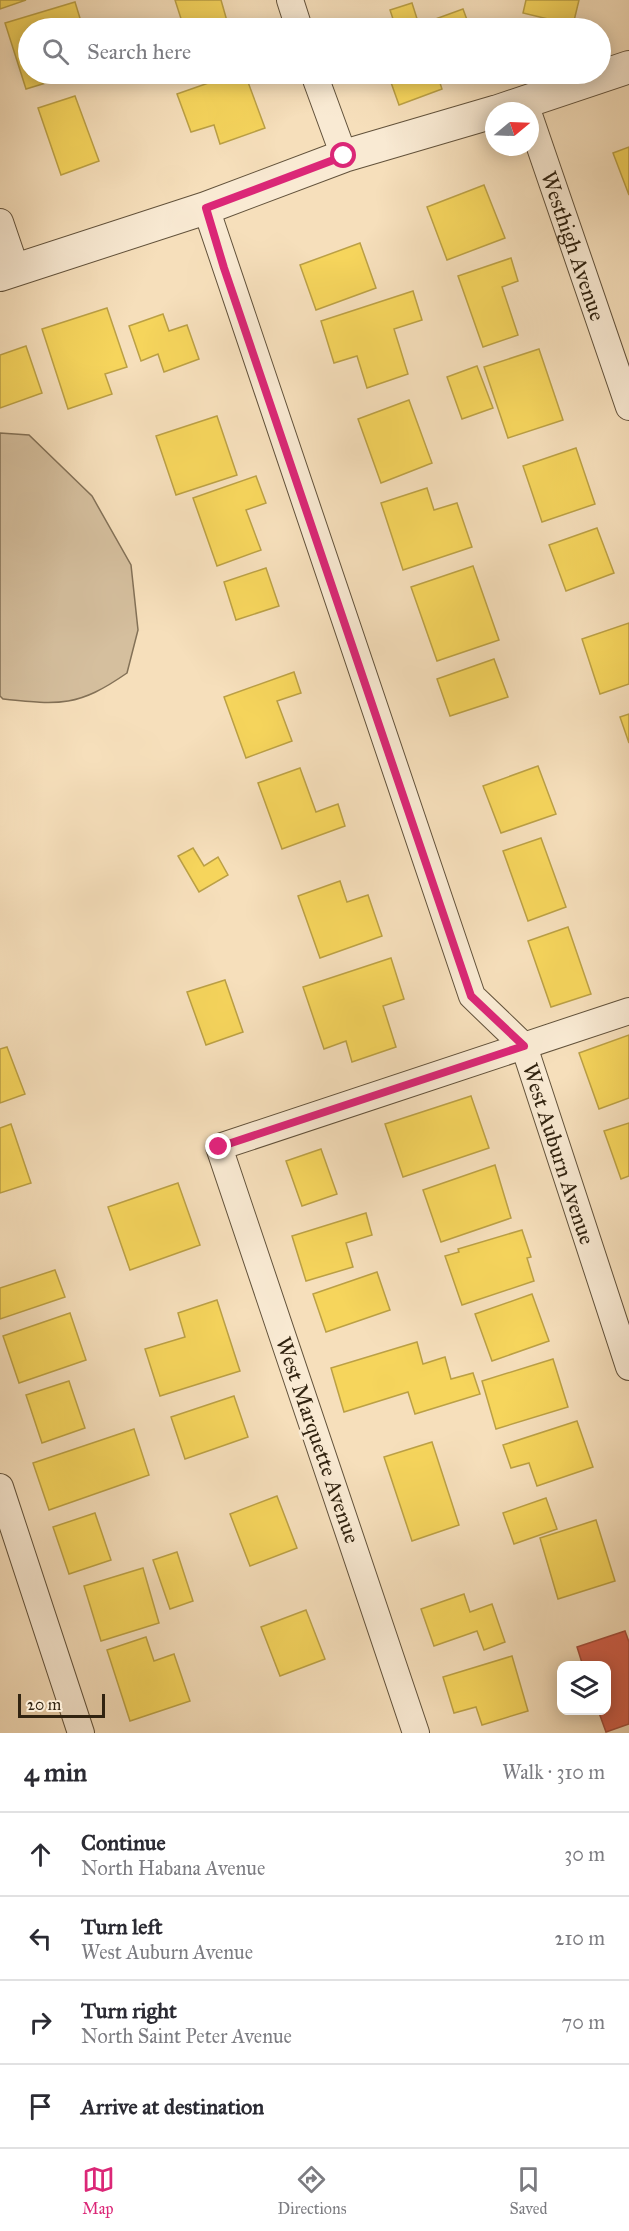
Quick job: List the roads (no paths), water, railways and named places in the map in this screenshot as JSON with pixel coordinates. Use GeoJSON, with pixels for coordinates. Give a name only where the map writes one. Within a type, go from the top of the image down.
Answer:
{"type":"FeatureCollection","features":[{"type":"Feature","properties":{"kind":"street"},"geometry":{"type":"LineString","coordinates":[[290,0],[296,18]]}},
{"type":"Feature","properties":{"kind":"street"},"geometry":{"type":"LineString","coordinates":[[611,74],[629,67]]}},
{"type":"Feature","properties":{"kind":"street"},"geometry":{"type":"LineString","coordinates":[[318,84],[344,156]]}},
{"type":"Feature","properties":{"kind":"street"},"geometry":{"type":"LineString","coordinates":[[538,102],[585,84]]}},
{"type":"Feature","properties":{"kind":"street"},"geometry":{"type":"LineString","coordinates":[[0,222],[8,272],[206,208],[344,156],[485,119]]}},
{"type":"Feature","properties":{"kind":"street","name":"Westhigh Avenue"},"geometry":{"type":"LineString","coordinates":[[532,156],[629,407]]}},
{"type":"Feature","properties":{"kind":"street","name":"West Auburn Avenue"},"geometry":{"type":"LineString","coordinates":[[206,208],[224,268],[471,996],[524,1046],[629,1367]]}},
{"type":"Feature","properties":{"kind":"street"},"geometry":{"type":"LineString","coordinates":[[524,1046],[629,1011]]}},
{"type":"Feature","properties":{"kind":"street","name":"West Marquette Avenue"},"geometry":{"type":"LineString","coordinates":[[416,1733],[219,1147],[524,1046]]}},
{"type":"Feature","properties":{"kind":"street"},"geometry":{"type":"LineString","coordinates":[[0,1487],[81,1733]]}}]}
